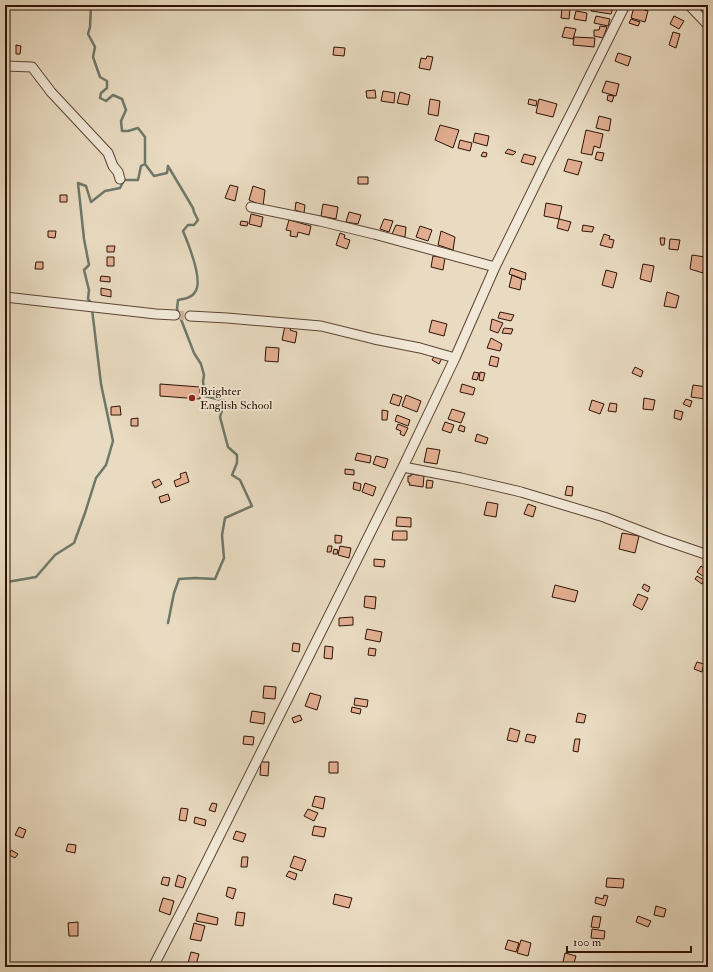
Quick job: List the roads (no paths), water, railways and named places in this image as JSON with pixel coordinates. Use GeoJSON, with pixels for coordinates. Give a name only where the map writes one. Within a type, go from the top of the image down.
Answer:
{"type":"FeatureCollection","features":[{"type":"Feature","properties":{"kind":"street"},"geometry":{"type":"LineString","coordinates":[[153,967],[403,467],[455,358],[495,267],[624,5]]}},
{"type":"Feature","properties":{"kind":"street"},"geometry":{"type":"LineString","coordinates":[[689,5],[708,25]]}},
{"type":"Feature","properties":{"kind":"street"},"geometry":{"type":"LineString","coordinates":[[5,66],[32,67],[51,92],[108,153],[120,179]]}},
{"type":"Feature","properties":{"kind":"street"},"geometry":{"type":"LineString","coordinates":[[251,207],[374,234],[495,267]]}},
{"type":"Feature","properties":{"kind":"street"},"geometry":{"type":"LineString","coordinates":[[5,297],[175,315]]}},
{"type":"Feature","properties":{"kind":"street"},"geometry":{"type":"LineString","coordinates":[[190,316],[321,326],[420,348],[455,358]]}},
{"type":"Feature","properties":{"kind":"street"},"geometry":{"type":"LineString","coordinates":[[403,467],[461,478],[521,492],[604,517],[708,555]]}},
{"type":"Feature","properties":{"kind":"waterway"},"geometry":{"type":"LineString","coordinates":[[91,5],[90,27],[88,34],[95,47],[93,57],[100,77],[107,81],[107,88],[101,93],[100,98],[106,101],[113,95],[122,99],[126,110],[121,121],[122,131],[138,128],[145,137],[145,164],[154,176],[167,173],[168,166],[193,208],[198,220],[194,225],[188,225],[183,231],[194,262],[198,280],[197,287],[192,296],[178,300],[177,309],[194,353],[201,364],[204,375],[203,381],[205,396],[225,401],[220,417],[228,447],[237,455],[237,463],[232,475],[240,480],[252,506],[225,518],[222,535],[224,558],[215,579],[179,579],[174,593],[168,623]]}},
{"type":"Feature","properties":{"kind":"waterway"},"geometry":{"type":"LineString","coordinates":[[92,304],[88,299],[89,290],[84,270],[89,265],[84,239],[78,183],[86,186],[91,202],[105,191],[120,188],[124,180],[138,180],[141,166],[145,164]]}},
{"type":"Feature","properties":{"kind":"waterway"},"geometry":{"type":"LineString","coordinates":[[5,581],[7,582],[36,577],[55,555],[74,543],[96,478],[106,465],[113,441],[101,384],[92,309]]}},
{"type":"Feature","properties":{"kind":"tunnel"},"geometry":{"type":"LineString","coordinates":[[175,315],[190,316]]}},
{"type":"Feature","properties":{"kind":"place","name":"Brighter English School"},"geometry":{"type":"Point","coordinates":[192,398]}}]}
